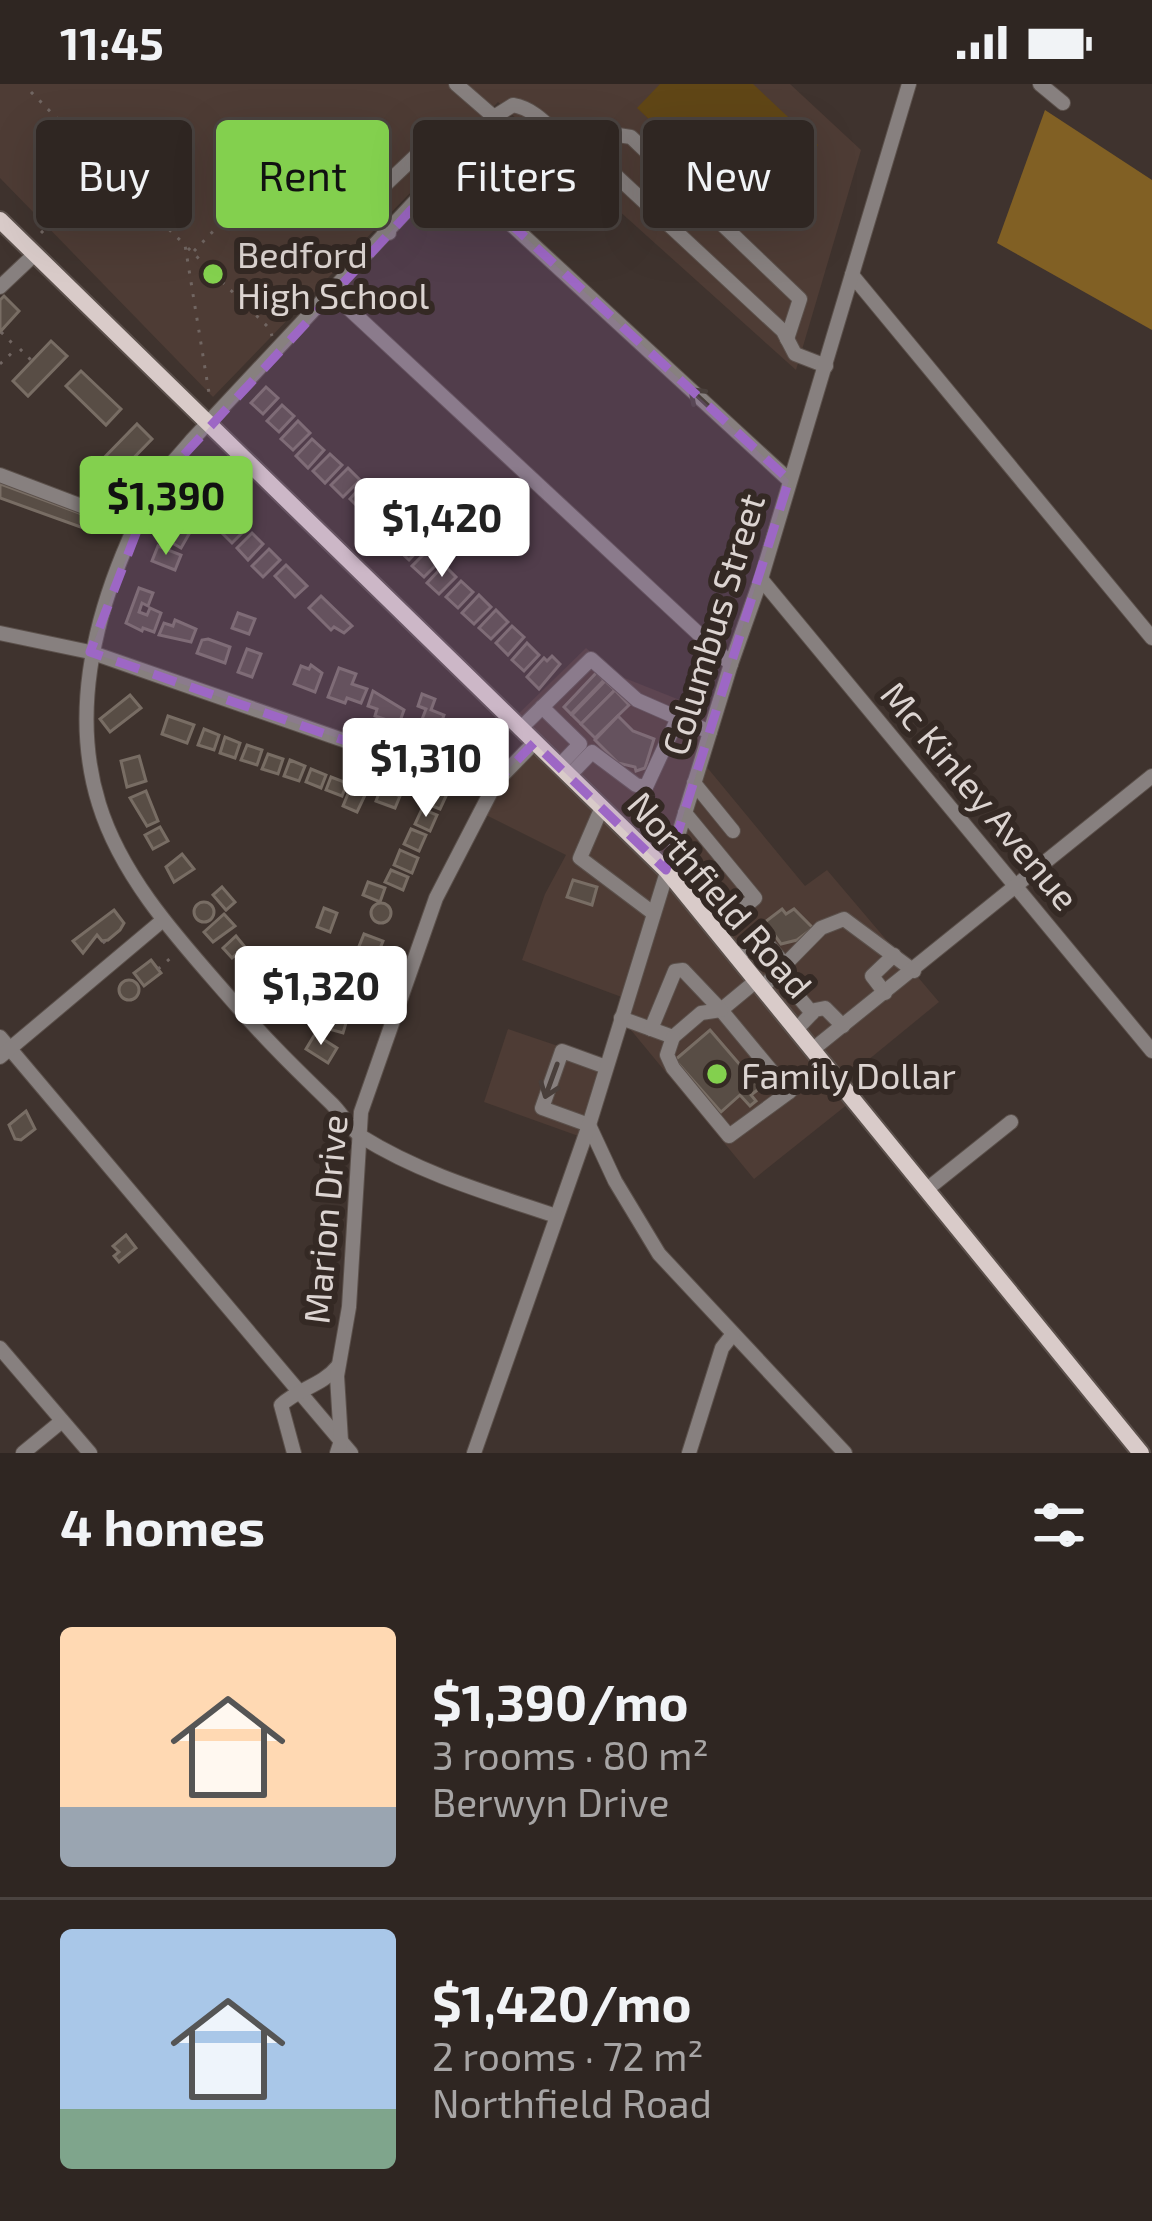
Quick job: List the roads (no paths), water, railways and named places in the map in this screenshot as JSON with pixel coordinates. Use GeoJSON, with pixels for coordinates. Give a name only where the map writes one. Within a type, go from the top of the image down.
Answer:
{"type":"FeatureCollection","features":[{"type":"Feature","properties":{"kind":"main road","name":"Northfield Road"},"geometry":{"type":"LineString","coordinates":[[0,220],[666,870],[1141,1453]]}},
{"type":"Feature","properties":{"kind":"street"},"geometry":{"type":"LineString","coordinates":[[456,84],[501,113]]}},
{"type":"Feature","properties":{"kind":"street","name":"Columbus Street"},"geometry":{"type":"LineString","coordinates":[[474,1453],[589,1125],[761,579],[909,84]]}},
{"type":"Feature","properties":{"kind":"street"},"geometry":{"type":"LineString","coordinates":[[1040,84],[1063,103]]}},
{"type":"Feature","properties":{"kind":"street"},"geometry":{"type":"LineString","coordinates":[[495,120],[514,105],[531,108],[544,120]]}},
{"type":"Feature","properties":{"kind":"street"},"geometry":{"type":"LineString","coordinates":[[619,135],[631,137],[800,299],[788,339]]}},
{"type":"Feature","properties":{"kind":"street"},"geometry":{"type":"LineString","coordinates":[[389,233],[362,207],[413,155]]}},
{"type":"Feature","properties":{"kind":"street"},"geometry":{"type":"LineString","coordinates":[[619,179],[788,339],[795,354],[826,366]]}},
{"type":"Feature","properties":{"kind":"street"},"geometry":{"type":"LineString","coordinates":[[413,207],[208,422],[154,487],[90,652],[88,756],[100,807],[123,857],[163,920],[284,1060],[358,1135],[452,1180],[556,1216]]}},
{"type":"Feature","properties":{"kind":"street"},"geometry":{"type":"LineString","coordinates":[[515,228],[789,480]]}},
{"type":"Feature","properties":{"kind":"street"},"geometry":{"type":"LineString","coordinates":[[0,287],[35,254]]}},
{"type":"Feature","properties":{"kind":"street"},"geometry":{"type":"LineString","coordinates":[[852,275],[1152,638]]}},
{"type":"Feature","properties":{"kind":"street"},"geometry":{"type":"LineString","coordinates":[[331,292],[731,664]]}},
{"type":"Feature","properties":{"kind":"street"},"geometry":{"type":"LineString","coordinates":[[0,475],[137,527]]}},
{"type":"Feature","properties":{"kind":"street","name":"Mc Kinley Avenue"},"geometry":{"type":"LineString","coordinates":[[761,579],[1152,1051]]}},
{"type":"Feature","properties":{"kind":"street"},"geometry":{"type":"LineString","coordinates":[[0,633],[90,652],[389,756],[496,782]]}},
{"type":"Feature","properties":{"kind":"street"},"geometry":{"type":"LineString","coordinates":[[520,728],[591,659],[637,700],[710,732]]}},
{"type":"Feature","properties":{"kind":"street"},"geometry":{"type":"LineString","coordinates":[[542,707],[580,744],[564,771]]}},
{"type":"Feature","properties":{"kind":"street"},"geometry":{"type":"LineString","coordinates":[[564,771],[592,752],[636,785],[646,787],[678,718]]}},
{"type":"Feature","properties":{"kind":"street","name":"Marion Drive"},"geometry":{"type":"LineString","coordinates":[[343,1449],[338,1366],[349,1307],[361,1112],[436,898],[496,782],[534,742]]}},
{"type":"Feature","properties":{"kind":"street"},"geometry":{"type":"LineString","coordinates":[[914,971],[844,920],[821,928],[781,968],[721,1010],[701,1012],[673,1036],[667,1055],[730,1136],[789,1092],[843,1026],[914,971],[1152,776]]}},
{"type":"Feature","properties":{"kind":"street"},"geometry":{"type":"LineString","coordinates":[[694,783],[733,831]]}},
{"type":"Feature","properties":{"kind":"street"},"geometry":{"type":"LineString","coordinates":[[602,807],[580,858],[653,913]]}},
{"type":"Feature","properties":{"kind":"street"},"geometry":{"type":"LineString","coordinates":[[685,813],[755,898],[716,931]]}},
{"type":"Feature","properties":{"kind":"street"},"geometry":{"type":"LineString","coordinates":[[163,920],[3,1047],[343,1449]]}},
{"type":"Feature","properties":{"kind":"street"},"geometry":{"type":"LineString","coordinates":[[737,957],[761,936],[812,1013]]}},
{"type":"Feature","properties":{"kind":"street"},"geometry":{"type":"LineString","coordinates":[[885,994],[872,976],[895,955]]}},
{"type":"Feature","properties":{"kind":"street"},"geometry":{"type":"LineString","coordinates":[[651,1028],[675,970],[683,970],[789,1092]]}},
{"type":"Feature","properties":{"kind":"street"},"geometry":{"type":"LineString","coordinates":[[796,1030],[812,1013],[825,1008],[843,1026]]}},
{"type":"Feature","properties":{"kind":"street"},"geometry":{"type":"LineString","coordinates":[[622,1018],[673,1036]]}},
{"type":"Feature","properties":{"kind":"street"},"geometry":{"type":"LineString","coordinates":[[607,1067],[562,1051],[542,1108],[589,1125],[615,1181],[659,1254],[845,1453]]}},
{"type":"Feature","properties":{"kind":"street"},"geometry":{"type":"LineString","coordinates":[[926,1190],[1011,1122]]}},
{"type":"Feature","properties":{"kind":"street"},"geometry":{"type":"LineString","coordinates":[[689,1453],[722,1348],[733,1334]]}},
{"type":"Feature","properties":{"kind":"street"},"geometry":{"type":"LineString","coordinates":[[0,1348],[90,1453]]}},
{"type":"Feature","properties":{"kind":"street"},"geometry":{"type":"LineString","coordinates":[[294,1453],[280,1411],[297,1390],[318,1384],[338,1366]]}},
{"type":"Feature","properties":{"kind":"street"},"geometry":{"type":"LineString","coordinates":[[23,1453],[62,1421]]}},
{"type":"Feature","properties":{"kind":"place","name":"Bedford High School"},"geometry":{"type":"Point","coordinates":[213,274]}},
{"type":"Feature","properties":{"kind":"place","name":"Family Dollar"},"geometry":{"type":"Point","coordinates":[717,1074]}}]}
